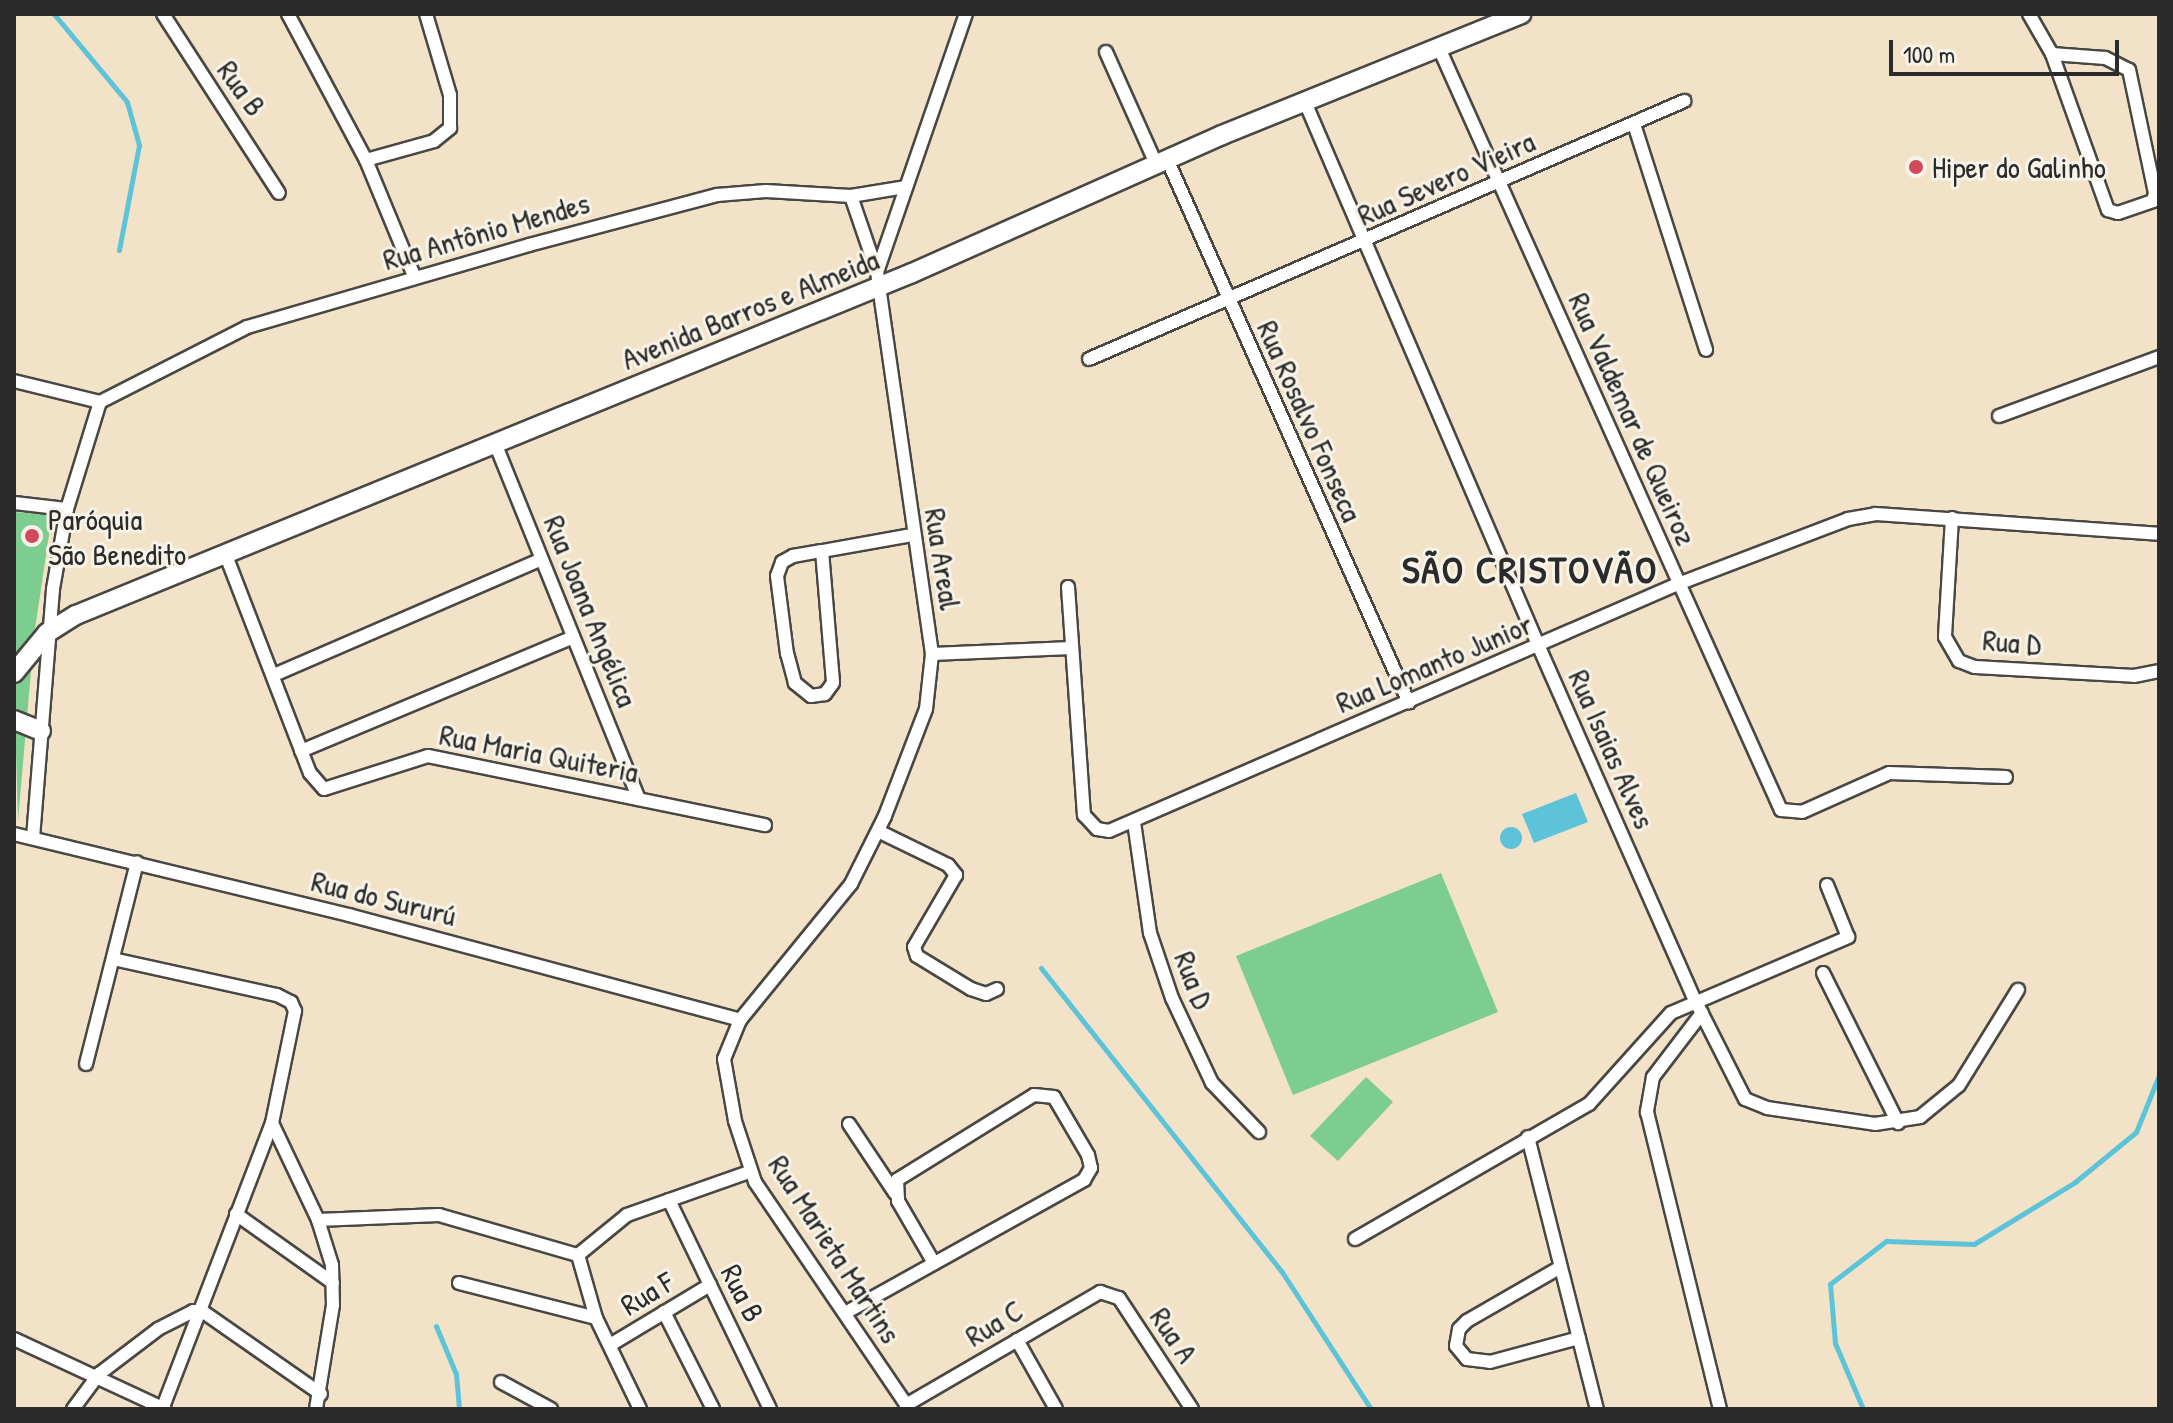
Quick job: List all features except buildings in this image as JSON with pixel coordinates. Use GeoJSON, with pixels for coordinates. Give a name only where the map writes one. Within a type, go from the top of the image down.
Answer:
{"type":"FeatureCollection","features":[{"type":"Feature","properties":{"kind":"street","name":"Rua B"},"geometry":{"type":"LineString","coordinates":[[163,14],[279,193]]}},
{"type":"Feature","properties":{"kind":"street"},"geometry":{"type":"LineString","coordinates":[[288,14],[366,160],[414,276]]}},
{"type":"Feature","properties":{"kind":"street"},"geometry":{"type":"LineString","coordinates":[[366,160],[434,141],[450,128],[450,95],[426,14]]}},
{"type":"Feature","properties":{"kind":"street"},"geometry":{"type":"LineString","coordinates":[[878,280],[906,187],[966,14]]}},
{"type":"Feature","properties":{"kind":"street","name":"Avenida Barros e Almeida"},"geometry":{"type":"LineString","coordinates":[[14,673],[47,633],[225,553],[1522,14]]}},
{"type":"Feature","properties":{"kind":"street"},"geometry":{"type":"LineString","coordinates":[[2029,14],[2052,54],[2108,210],[2118,213],[2153,201],[2155,193],[2129,70],[2105,58],[2052,54]]}},
{"type":"Feature","properties":{"kind":"street","name":"Rua Valdemar de Queiroz"},"geometry":{"type":"LineString","coordinates":[[1439,48],[1781,810],[1802,812],[1889,773],[2006,777]]}},
{"type":"Feature","properties":{"kind":"street","name":"Rua Rosalvo Fonseca"},"geometry":{"type":"LineString","coordinates":[[1106,52],[1227,299],[1409,703]]}},
{"type":"Feature","properties":{"kind":"street","name":"Rua Severo Vieira"},"geometry":{"type":"LineString","coordinates":[[1089,359],[1365,243],[1684,101]]}},
{"type":"Feature","properties":{"kind":"street","name":"Rua Isaias Alves"},"geometry":{"type":"LineString","coordinates":[[1305,102],[1539,647],[1695,1000],[1752,1105],[1898,1123],[1939,1106],[1959,1085],[2018,990]]}},
{"type":"Feature","properties":{"kind":"street"},"geometry":{"type":"LineString","coordinates":[[1634,124],[1706,350]]}},
{"type":"Feature","properties":{"kind":"street","name":"Rua Antônio Mendes"},"geometry":{"type":"LineString","coordinates":[[100,402],[247,327],[414,276],[717,195],[766,191],[851,196],[906,187]]}},
{"type":"Feature","properties":{"kind":"street","name":"Rua Areal"},"geometry":{"type":"LineString","coordinates":[[740,1020],[840,900],[878,831],[923,724],[932,654],[912,535],[878,280],[851,196]]}},
{"type":"Feature","properties":{"kind":"street"},"geometry":{"type":"LineString","coordinates":[[1999,416],[2159,357]]}},
{"type":"Feature","properties":{"kind":"street"},"geometry":{"type":"LineString","coordinates":[[14,381],[100,402],[67,509],[47,633],[33,838]]}},
{"type":"Feature","properties":{"kind":"street","name":"Rua Joana Angélica"},"geometry":{"type":"LineString","coordinates":[[495,443],[639,799]]}},
{"type":"Feature","properties":{"kind":"street"},"geometry":{"type":"LineString","coordinates":[[14,503],[67,509]]}},
{"type":"Feature","properties":{"kind":"street","name":"Rua Lomanto Junior"},"geometry":{"type":"LineString","coordinates":[[1071,648],[1084,815],[1089,824],[1109,831],[1539,647],[1678,584],[1861,515],[1952,518],[2159,534]]}},
{"type":"Feature","properties":{"kind":"street","name":"Rua D"},"geometry":{"type":"LineString","coordinates":[[1952,518],[1945,637],[1959,661],[1975,667],[2103,674],[2159,671]]}},
{"type":"Feature","properties":{"kind":"street"},"geometry":{"type":"LineString","coordinates":[[822,551],[833,683],[825,694],[811,696],[799,690],[791,672],[777,576],[787,559],[822,551],[912,535]]}},
{"type":"Feature","properties":{"kind":"street","name":"Rua Maria Quiteria"},"geometry":{"type":"LineString","coordinates":[[225,553],[301,751],[314,780],[328,790],[428,756],[765,825]]}},
{"type":"Feature","properties":{"kind":"street"},"geometry":{"type":"LineString","coordinates":[[274,675],[540,560]]}},
{"type":"Feature","properties":{"kind":"street"},"geometry":{"type":"LineString","coordinates":[[932,654],[1071,648],[1068,587]]}},
{"type":"Feature","properties":{"kind":"street"},"geometry":{"type":"LineString","coordinates":[[301,751],[573,637]]}},
{"type":"Feature","properties":{"kind":"street"},"geometry":{"type":"LineString","coordinates":[[14,720],[41,731]]}},
{"type":"Feature","properties":{"kind":"street","name":"Rua D"},"geometry":{"type":"LineString","coordinates":[[1134,822],[1150,933],[1167,986],[1212,1083],[1259,1132]]}},
{"type":"Feature","properties":{"kind":"street"},"geometry":{"type":"LineString","coordinates":[[878,831],[948,865],[956,875],[914,947],[917,956],[971,989],[986,994],[997,989]]}},
{"type":"Feature","properties":{"kind":"street","name":"Rua do Sururú"},"geometry":{"type":"LineString","coordinates":[[14,834],[137,862],[740,1020]]}},
{"type":"Feature","properties":{"kind":"street"},"geometry":{"type":"LineString","coordinates":[[86,1064],[137,862]]}},
{"type":"Feature","properties":{"kind":"street"},"geometry":{"type":"LineString","coordinates":[[1355,1239],[1589,1104],[1654,1029],[1695,1000],[1848,937],[1827,885]]}},
{"type":"Feature","properties":{"kind":"street"},"geometry":{"type":"LineString","coordinates":[[14,1339],[99,1374],[163,1408],[272,1123],[296,1023],[291,1002],[113,959]]}},
{"type":"Feature","properties":{"kind":"street"},"geometry":{"type":"LineString","coordinates":[[1823,973],[1898,1123]]}},
{"type":"Feature","properties":{"kind":"street"},"geometry":{"type":"LineString","coordinates":[[1702,1013],[1653,1077],[1647,1112],[1720,1409]]}},
{"type":"Feature","properties":{"kind":"street","name":"Rua Marieta Martins"},"geometry":{"type":"LineString","coordinates":[[740,1020],[724,1059],[749,1172],[907,1407]]}},
{"type":"Feature","properties":{"kind":"street"},"geometry":{"type":"LineString","coordinates":[[845,1313],[1084,1180],[1091,1168],[1088,1155],[1054,1097],[1042,1094],[903,1173],[895,1193]]}},
{"type":"Feature","properties":{"kind":"street"},"geometry":{"type":"LineString","coordinates":[[272,1123],[318,1220],[333,1283],[321,1394],[316,1409]]}},
{"type":"Feature","properties":{"kind":"street"},"geometry":{"type":"LineString","coordinates":[[849,1124],[895,1193],[934,1263]]}},
{"type":"Feature","properties":{"kind":"street"},"geometry":{"type":"LineString","coordinates":[[1528,1137],[1597,1409]]}},
{"type":"Feature","properties":{"kind":"street"},"geometry":{"type":"LineString","coordinates":[[578,1255],[618,1221],[749,1172]]}},
{"type":"Feature","properties":{"kind":"street","name":"Rua B"},"geometry":{"type":"LineString","coordinates":[[669,1200],[770,1409]]}},
{"type":"Feature","properties":{"kind":"street"},"geometry":{"type":"LineString","coordinates":[[236,1214],[333,1283]]}},
{"type":"Feature","properties":{"kind":"street"},"geometry":{"type":"LineString","coordinates":[[318,1220],[439,1215],[578,1255]]}},
{"type":"Feature","properties":{"kind":"street"},"geometry":{"type":"LineString","coordinates":[[578,1255],[596,1318],[640,1409]]}},
{"type":"Feature","properties":{"kind":"street"},"geometry":{"type":"LineString","coordinates":[[1559,1268],[1467,1321],[1459,1329],[1456,1346],[1467,1359],[1490,1362],[1579,1338]]}},
{"type":"Feature","properties":{"kind":"street"},"geometry":{"type":"LineString","coordinates":[[459,1283],[596,1318]]}},
{"type":"Feature","properties":{"kind":"street","name":"Rua F"},"geometry":{"type":"LineString","coordinates":[[610,1345],[710,1285]]}},
{"type":"Feature","properties":{"kind":"street","name":"Rua C"},"geometry":{"type":"LineString","coordinates":[[907,1407],[1091,1295],[1110,1293]]}},
{"type":"Feature","properties":{"kind":"street","name":"Rua A"},"geometry":{"type":"LineString","coordinates":[[1110,1293],[1119,1298],[1192,1409]]}},
{"type":"Feature","properties":{"kind":"street"},"geometry":{"type":"LineString","coordinates":[[73,1409],[99,1374],[176,1317],[202,1311],[321,1394]]}},
{"type":"Feature","properties":{"kind":"street"},"geometry":{"type":"LineString","coordinates":[[664,1312],[713,1409]]}},
{"type":"Feature","properties":{"kind":"street"},"geometry":{"type":"LineString","coordinates":[[1017,1340],[1056,1409]]}},
{"type":"Feature","properties":{"kind":"street"},"geometry":{"type":"LineString","coordinates":[[501,1382],[551,1409]]}},
{"type":"Feature","properties":{"kind":"green space"},"geometry":{"type":"Polygon","coordinates":[[[14,512],[52,515],[35,629],[14,657],[14,512]]]}},
{"type":"Feature","properties":{"kind":"green space"},"geometry":{"type":"Polygon","coordinates":[[[32,659],[18,821],[14,683],[32,659]]]}},
{"type":"Feature","properties":{"kind":"green space"},"geometry":{"type":"Polygon","coordinates":[[[1441,873],[1498,1012],[1293,1095],[1236,956],[1441,873]]]}},
{"type":"Feature","properties":{"kind":"green space"},"geometry":{"type":"Polygon","coordinates":[[[1366,1077],[1393,1102],[1338,1161],[1310,1136],[1366,1077]]]}},
{"type":"Feature","properties":{"kind":"water"},"geometry":{"type":"Polygon","coordinates":[[[1576,793],[1588,822],[1534,843],[1522,814],[1576,793]]]}},
{"type":"Feature","properties":{"kind":"water"},"geometry":{"type":"Polygon","coordinates":[[[1511,827],[1519,830],[1522,838],[1519,846],[1511,849],[1503,846],[1500,838],[1503,830],[1511,827]]]}},
{"type":"Feature","properties":{"kind":"waterway"},"geometry":{"type":"LineString","coordinates":[[54,14],[127,102],[139,145],[119,250]]}},
{"type":"Feature","properties":{"kind":"waterway"},"geometry":{"type":"LineString","coordinates":[[1041,968],[1282,1272],[1371,1409]]}},
{"type":"Feature","properties":{"kind":"waterway"},"geometry":{"type":"LineString","coordinates":[[1863,1409],[1835,1343],[1830,1284],[1886,1241],[1974,1244],[2075,1182],[2136,1132],[2159,1075]]}},
{"type":"Feature","properties":{"kind":"waterway"},"geometry":{"type":"LineString","coordinates":[[436,1326],[456,1374],[459,1409]]}},
{"type":"Feature","properties":{"kind":"place","name":"Hiper do Galinho"},"geometry":{"type":"Point","coordinates":[1916,167]}},
{"type":"Feature","properties":{"kind":"place","name":"Paróquia São Benedito"},"geometry":{"type":"Point","coordinates":[32,536]}},
{"type":"Feature","properties":{"kind":"district","name":"SÃO CRISTOVÃO"},"geometry":{"type":"Point","coordinates":[1530,570]}}]}
